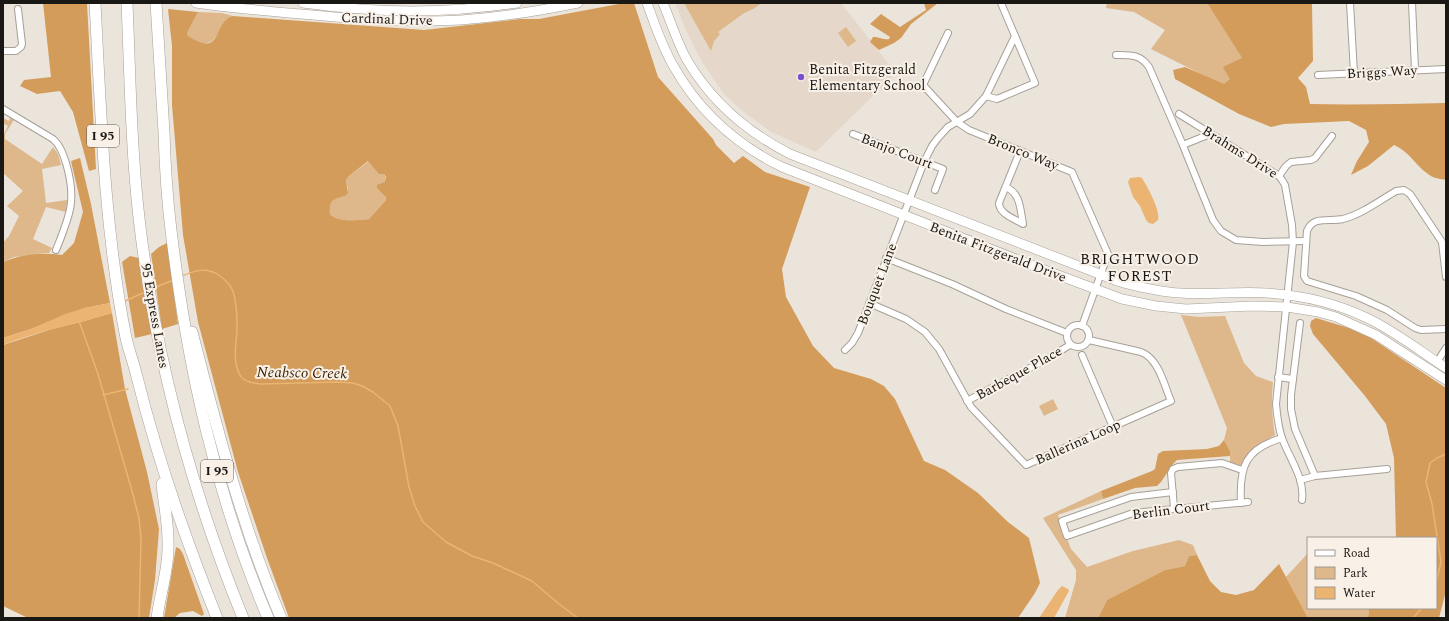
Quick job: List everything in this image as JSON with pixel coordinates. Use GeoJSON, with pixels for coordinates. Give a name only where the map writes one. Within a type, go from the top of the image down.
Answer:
{"type":"FeatureCollection","features":[{"type":"Feature","properties":{"kind":"highway","name":"I 95"},"geometry":{"type":"LineString","coordinates":[[95,3],[103,146],[114,269],[127,338],[159,459],[187,543],[217,618]]}},
{"type":"Feature","properties":{"kind":"highway","name":"95 Express Lanes"},"geometry":{"type":"LineString","coordinates":[[127,3],[135,172],[144,259],[157,331],[174,411],[198,496],[222,568],[243,618]]}},
{"type":"Feature","properties":{"kind":"highway","name":"I 95"},"geometry":{"type":"LineString","coordinates":[[156,3],[166,174],[172,242],[186,317],[197,395],[218,475],[238,539],[268,618]]}},
{"type":"Feature","properties":{"kind":"highway"},"geometry":{"type":"LineString","coordinates":[[186,317],[237,497],[265,578],[281,618]]}},
{"type":"Feature","properties":{"kind":"highway"},"geometry":{"type":"LineString","coordinates":[[158,618],[166,574],[168,549],[167,520],[159,459]]}},
{"type":"Feature","properties":{"kind":"main road","name":"Cardinal Drive"},"geometry":{"type":"LineString","coordinates":[[196,3],[228,8],[387,21],[475,19],[548,9],[578,3]]}},
{"type":"Feature","properties":{"kind":"main road","name":"Cardinal Drive"},"geometry":{"type":"LineString","coordinates":[[303,3],[351,9],[400,11],[456,10],[517,3]]}},
{"type":"Feature","properties":{"kind":"main road","name":"Benita Fitzgerald Drive"},"geometry":{"type":"LineString","coordinates":[[647,3],[667,55],[684,83],[706,111],[740,142],[756,153],[782,167],[1095,290],[1122,299],[1170,308],[1186,309],[1287,306],[1336,317],[1365,329],[1392,344],[1446,380]]}},
{"type":"Feature","properties":{"kind":"main road","name":"Benita Fitzgerald Drive"},"geometry":{"type":"LineString","coordinates":[[663,3],[684,52],[694,71],[724,107],[761,138],[790,154],[1100,275],[1144,288],[1178,293],[1250,293],[1288,295],[1342,308],[1367,318],[1404,339],[1446,368]]}},
{"type":"Feature","properties":{"kind":"street"},"geometry":{"type":"LineString","coordinates":[[986,96],[997,99],[1035,83],[1001,3]]}},
{"type":"Feature","properties":{"kind":"street"},"geometry":{"type":"LineString","coordinates":[[1350,3],[1354,73]]}},
{"type":"Feature","properties":{"kind":"street"},"geometry":{"type":"LineString","coordinates":[[1412,3],[1415,70]]}},
{"type":"Feature","properties":{"kind":"street"},"geometry":{"type":"LineString","coordinates":[[3,51],[16,51],[21,47],[22,44],[18,9]]}},
{"type":"Feature","properties":{"kind":"street","name":"Bronco Way"},"geometry":{"type":"LineString","coordinates":[[948,33],[923,85],[957,122],[975,133],[1072,172],[1108,254],[1095,290]]}},
{"type":"Feature","properties":{"kind":"street","name":"Bouquet Lane"},"geometry":{"type":"LineString","coordinates":[[845,350],[855,339],[924,162],[932,146],[948,127],[970,114],[986,96],[1015,36]]}},
{"type":"Feature","properties":{"kind":"street"},"geometry":{"type":"LineString","coordinates":[[1116,55],[1132,55],[1145,62],[1161,93],[1213,220],[1221,232],[1236,240],[1263,242],[1306,241]]}},
{"type":"Feature","properties":{"kind":"street","name":"Briggs Way"},"geometry":{"type":"LineString","coordinates":[[1318,75],[1446,68]]}},
{"type":"Feature","properties":{"kind":"street"},"geometry":{"type":"LineString","coordinates":[[3,109],[54,140],[60,147],[71,185],[72,198],[67,224],[56,250]]}},
{"type":"Feature","properties":{"kind":"street","name":"Brahms Drive"},"geometry":{"type":"LineString","coordinates":[[1179,114],[1278,176],[1283,180],[1286,189],[1292,225],[1293,242],[1276,404],[1282,438],[1300,480],[1303,493],[1302,500]]}},
{"type":"Feature","properties":{"kind":"street","name":"Banjo Court"},"geometry":{"type":"LineString","coordinates":[[853,134],[943,169],[935,190]]}},
{"type":"Feature","properties":{"kind":"street"},"geometry":{"type":"LineString","coordinates":[[1183,145],[1210,134]]}},
{"type":"Feature","properties":{"kind":"street"},"geometry":{"type":"LineString","coordinates":[[1278,176],[1291,162],[1311,160],[1315,158],[1332,136]]}},
{"type":"Feature","properties":{"kind":"street"},"geometry":{"type":"LineString","coordinates":[[1006,187],[1014,191],[1017,195],[1023,224],[1003,213],[1000,209],[999,203],[1020,151]]}},
{"type":"Feature","properties":{"kind":"street"},"geometry":{"type":"LineString","coordinates":[[1446,277],[1442,242],[1410,194],[1404,190],[1396,191],[1350,217],[1342,220],[1314,222],[1308,227],[1304,276],[1307,281],[1356,296],[1387,310],[1415,328],[1421,330],[1446,329]]}},
{"type":"Feature","properties":{"kind":"street"},"geometry":{"type":"LineString","coordinates":[[886,258],[952,284],[998,306],[1067,333]]}},
{"type":"Feature","properties":{"kind":"street"},"geometry":{"type":"LineString","coordinates":[[1082,326],[1095,290]]}},
{"type":"Feature","properties":{"kind":"street","name":"Ballerina Loop"},"geometry":{"type":"LineString","coordinates":[[870,303],[906,319],[925,332],[936,345],[967,401],[1026,465],[1171,401],[1153,360],[1147,355],[1089,340]]}},
{"type":"Feature","properties":{"kind":"street"},"geometry":{"type":"LineString","coordinates":[[1300,323],[1291,401],[1292,419],[1296,432],[1316,476]]}},
{"type":"Feature","properties":{"kind":"street"},"geometry":{"type":"LineString","coordinates":[[1082,326],[1085,327],[1089,333],[1089,340],[1085,345],[1079,348],[1070,345],[1067,339],[1067,333],[1072,327],[1082,326]]}},
{"type":"Feature","properties":{"kind":"street","name":"Barbeque Place"},"geometry":{"type":"LineString","coordinates":[[967,401],[1045,360],[1070,345]]}},
{"type":"Feature","properties":{"kind":"street"},"geometry":{"type":"LineString","coordinates":[[1438,362],[1446,348]]}},
{"type":"Feature","properties":{"kind":"street"},"geometry":{"type":"LineString","coordinates":[[1082,355],[1113,427]]}},
{"type":"Feature","properties":{"kind":"street"},"geometry":{"type":"LineString","coordinates":[[1278,377],[1293,379]]}},
{"type":"Feature","properties":{"kind":"street"},"geometry":{"type":"LineString","coordinates":[[1241,503],[1240,484],[1242,470],[1248,458],[1266,444],[1282,438]]}},
{"type":"Feature","properties":{"kind":"street"},"geometry":{"type":"LineString","coordinates":[[1174,508],[1171,473],[1173,468],[1178,466],[1222,463],[1242,470]]}},
{"type":"Feature","properties":{"kind":"street"},"geometry":{"type":"LineString","coordinates":[[1300,480],[1316,476],[1387,470]]}},
{"type":"Feature","properties":{"kind":"street","name":"Berlin Court"},"geometry":{"type":"LineString","coordinates":[[1173,492],[1131,497],[1062,521],[1067,536],[1133,513],[1248,502]]}},
{"type":"Feature","properties":{"kind":"shaded area"},"geometry":{"type":"Polygon","coordinates":[[[43,3],[87,3],[96,169],[89,171],[73,112],[60,91],[37,94],[20,86],[24,80],[51,77],[43,3]]]}},
{"type":"Feature","properties":{"kind":"shaded area"},"geometry":{"type":"Polygon","coordinates":[[[624,3],[634,3],[658,77],[713,139],[716,145],[734,163],[743,156],[765,172],[810,187],[782,269],[786,297],[813,346],[834,368],[871,379],[884,386],[895,399],[924,461],[945,470],[978,493],[1008,522],[1029,538],[1040,583],[1018,618],[289,618],[238,472],[198,322],[183,235],[172,105],[172,46],[168,9],[198,12],[187,33],[188,36],[199,42],[207,43],[213,41],[222,25],[233,16],[424,30],[520,19],[539,19],[624,3]],[[368,161],[349,176],[346,180],[348,193],[345,196],[335,199],[331,203],[330,214],[343,220],[369,219],[386,200],[386,197],[377,188],[377,185],[385,182],[386,177],[384,174],[379,174],[368,161]]]}},
{"type":"Feature","properties":{"kind":"shaded area","name":"Benita Fitzgerald Elementary School"},"geometry":{"type":"Polygon","coordinates":[[[675,3],[841,3],[896,73],[816,152],[771,132],[741,110],[723,93],[694,47],[675,3]]]}},
{"type":"Feature","properties":{"kind":"shaded area"},"geometry":{"type":"Polygon","coordinates":[[[924,3],[938,3],[911,24],[901,38],[879,50],[870,42],[873,37],[889,39],[890,37],[870,24],[881,14],[900,27],[926,10],[924,3]]]}},
{"type":"Feature","properties":{"kind":"shaded area"},"geometry":{"type":"Polygon","coordinates":[[[1207,3],[1312,3],[1313,61],[1298,78],[1306,87],[1310,104],[1446,103],[1446,180],[1437,178],[1424,171],[1404,151],[1394,145],[1368,166],[1351,175],[1357,161],[1369,142],[1366,130],[1349,121],[1284,124],[1271,127],[1239,114],[1175,79],[1173,70],[1185,67],[1224,84],[1230,79],[1223,67],[1242,58],[1207,3]]]}},
{"type":"Feature","properties":{"kind":"shaded area"},"geometry":{"type":"Polygon","coordinates":[[[80,158],[91,204],[110,303],[85,308],[3,338],[3,262],[32,254],[62,255],[74,243],[83,212],[71,161],[80,158]]]}},
{"type":"Feature","properties":{"kind":"shaded area"},"geometry":{"type":"Polygon","coordinates":[[[167,243],[178,324],[162,329],[151,254],[159,247],[167,243]]]}},
{"type":"Feature","properties":{"kind":"shaded area"},"geometry":{"type":"Polygon","coordinates":[[[130,256],[139,258],[152,334],[135,338],[122,262],[130,256]]]}},
{"type":"Feature","properties":{"kind":"shaded area"},"geometry":{"type":"Polygon","coordinates":[[[112,313],[125,389],[147,472],[159,529],[155,580],[149,618],[28,618],[3,606],[3,345],[52,329],[112,313]]]}},
{"type":"Feature","properties":{"kind":"shaded area"},"geometry":{"type":"Polygon","coordinates":[[[1316,318],[1349,328],[1371,338],[1446,388],[1446,591],[1439,618],[1368,618],[1368,609],[1437,609],[1437,537],[1396,537],[1394,458],[1386,424],[1365,396],[1313,334],[1310,326],[1311,321],[1316,318]]]}},
{"type":"Feature","properties":{"kind":"shaded area"},"geometry":{"type":"Polygon","coordinates":[[[1224,440],[1230,451],[1230,456],[1177,460],[1157,486],[1135,488],[1103,499],[1101,491],[1155,469],[1158,454],[1163,451],[1207,449],[1219,446],[1224,440]]]}},
{"type":"Feature","properties":{"kind":"shaded area"},"geometry":{"type":"Polygon","coordinates":[[[176,547],[180,549],[183,554],[204,614],[202,616],[193,611],[180,613],[174,618],[164,618],[176,547]]]}},
{"type":"Feature","properties":{"kind":"shaded area"},"geometry":{"type":"Polygon","coordinates":[[[1197,555],[1210,581],[1221,592],[1236,595],[1254,590],[1279,564],[1308,618],[1098,618],[1107,600],[1165,570],[1185,566],[1189,556],[1197,555]]]}},
{"type":"Feature","properties":{"kind":"green space"},"geometry":{"type":"Polygon","coordinates":[[[684,3],[762,3],[744,13],[718,32],[720,34],[714,41],[711,51],[684,3]]]}},
{"type":"Feature","properties":{"kind":"green space"},"geometry":{"type":"Polygon","coordinates":[[[1107,3],[1207,3],[1242,58],[1223,91],[1203,75],[1151,49],[1165,30],[1134,12],[1106,8],[1107,3]]]}},
{"type":"Feature","properties":{"kind":"green space"},"geometry":{"type":"Polygon","coordinates":[[[198,12],[222,13],[233,16],[228,18],[212,41],[208,43],[200,43],[188,36],[187,33],[198,12]]]}},
{"type":"Feature","properties":{"kind":"green space"},"geometry":{"type":"Polygon","coordinates":[[[846,27],[856,41],[848,47],[838,33],[846,27]]]}},
{"type":"Feature","properties":{"kind":"green space"},"geometry":{"type":"Polygon","coordinates":[[[3,118],[9,121],[10,118],[14,120],[5,134],[5,139],[42,164],[53,147],[58,154],[61,165],[42,169],[46,203],[67,200],[66,212],[46,207],[33,239],[52,248],[49,253],[14,257],[3,262],[3,243],[9,236],[19,216],[7,206],[23,191],[3,173],[3,136],[8,126],[3,123],[3,118]]]}},
{"type":"Feature","properties":{"kind":"green space"},"geometry":{"type":"Polygon","coordinates":[[[369,161],[379,174],[384,174],[386,183],[386,200],[369,219],[343,220],[334,217],[330,214],[331,203],[337,198],[345,196],[348,189],[346,180],[369,161]]]}},
{"type":"Feature","properties":{"kind":"green space"},"geometry":{"type":"Polygon","coordinates":[[[1181,315],[1199,317],[1225,316],[1244,363],[1256,376],[1273,382],[1272,409],[1275,435],[1254,448],[1241,466],[1230,462],[1230,451],[1224,440],[1227,428],[1181,315]]]}},
{"type":"Feature","properties":{"kind":"green space"},"geometry":{"type":"Polygon","coordinates":[[[1053,399],[1058,409],[1044,416],[1039,406],[1053,399]]]}},
{"type":"Feature","properties":{"kind":"green space"},"geometry":{"type":"Polygon","coordinates":[[[1101,491],[1103,499],[1058,515],[1071,549],[1087,567],[1133,551],[1179,540],[1193,545],[1197,555],[1189,556],[1185,566],[1165,570],[1107,600],[1098,618],[1065,618],[1076,580],[1076,570],[1043,518],[1101,491]]]}},
{"type":"Feature","properties":{"kind":"green space"},"geometry":{"type":"Polygon","coordinates":[[[1307,554],[1307,609],[1368,609],[1368,618],[1308,618],[1286,577],[1307,554]]]}},
{"type":"Feature","properties":{"kind":"water"},"geometry":{"type":"Polygon","coordinates":[[[1130,178],[1142,178],[1147,187],[1157,211],[1158,220],[1153,224],[1146,220],[1140,206],[1133,197],[1128,182],[1130,178]]]}},
{"type":"Feature","properties":{"kind":"water"},"geometry":{"type":"Polygon","coordinates":[[[110,303],[112,313],[43,332],[3,345],[3,338],[31,329],[65,314],[110,303]]]}},
{"type":"Feature","properties":{"kind":"water"},"geometry":{"type":"Polygon","coordinates":[[[1062,586],[1069,591],[1054,618],[1039,618],[1058,590],[1062,586]]]}},
{"type":"Feature","properties":{"kind":"waterway","name":"Neabsco Creek"},"geometry":{"type":"LineString","coordinates":[[182,276],[201,270],[211,271],[222,278],[231,287],[235,300],[237,325],[235,358],[238,371],[246,381],[261,384],[353,383],[373,392],[390,406],[398,426],[409,487],[415,506],[423,522],[446,542],[472,556],[493,563],[532,581],[578,618]]}},
{"type":"Feature","properties":{"kind":"waterway","name":"Neabsco Creek"},"geometry":{"type":"LineString","coordinates":[[154,288],[173,280]]}},
{"type":"Feature","properties":{"kind":"waterway","name":"Neabsco Creek"},"geometry":{"type":"LineString","coordinates":[[123,302],[145,292]]}},
{"type":"Feature","properties":{"kind":"waterway"},"geometry":{"type":"LineString","coordinates":[[79,321],[98,374],[139,518],[141,539],[139,618]]}},
{"type":"Feature","properties":{"kind":"waterway"},"geometry":{"type":"LineString","coordinates":[[103,395],[128,389]]}},
{"type":"Feature","properties":{"kind":"waterway","name":"Neabsco Creek"},"geometry":{"type":"LineString","coordinates":[[1437,579],[1441,562],[1432,504],[1426,482],[1430,463],[1446,454]]}},
{"type":"Feature","properties":{"kind":"waterway","name":"Neabsco Creek"},"geometry":{"type":"LineString","coordinates":[[1413,618],[1421,609]]}},
{"type":"Feature","properties":{"kind":"place","name":"Benita Fitzgerald Elementary School"},"geometry":{"type":"Point","coordinates":[801,77]}},
{"type":"Feature","properties":{"kind":"district","name":"BRIGHTWOOD FOREST"},"geometry":{"type":"Point","coordinates":[1140,268]}}]}
